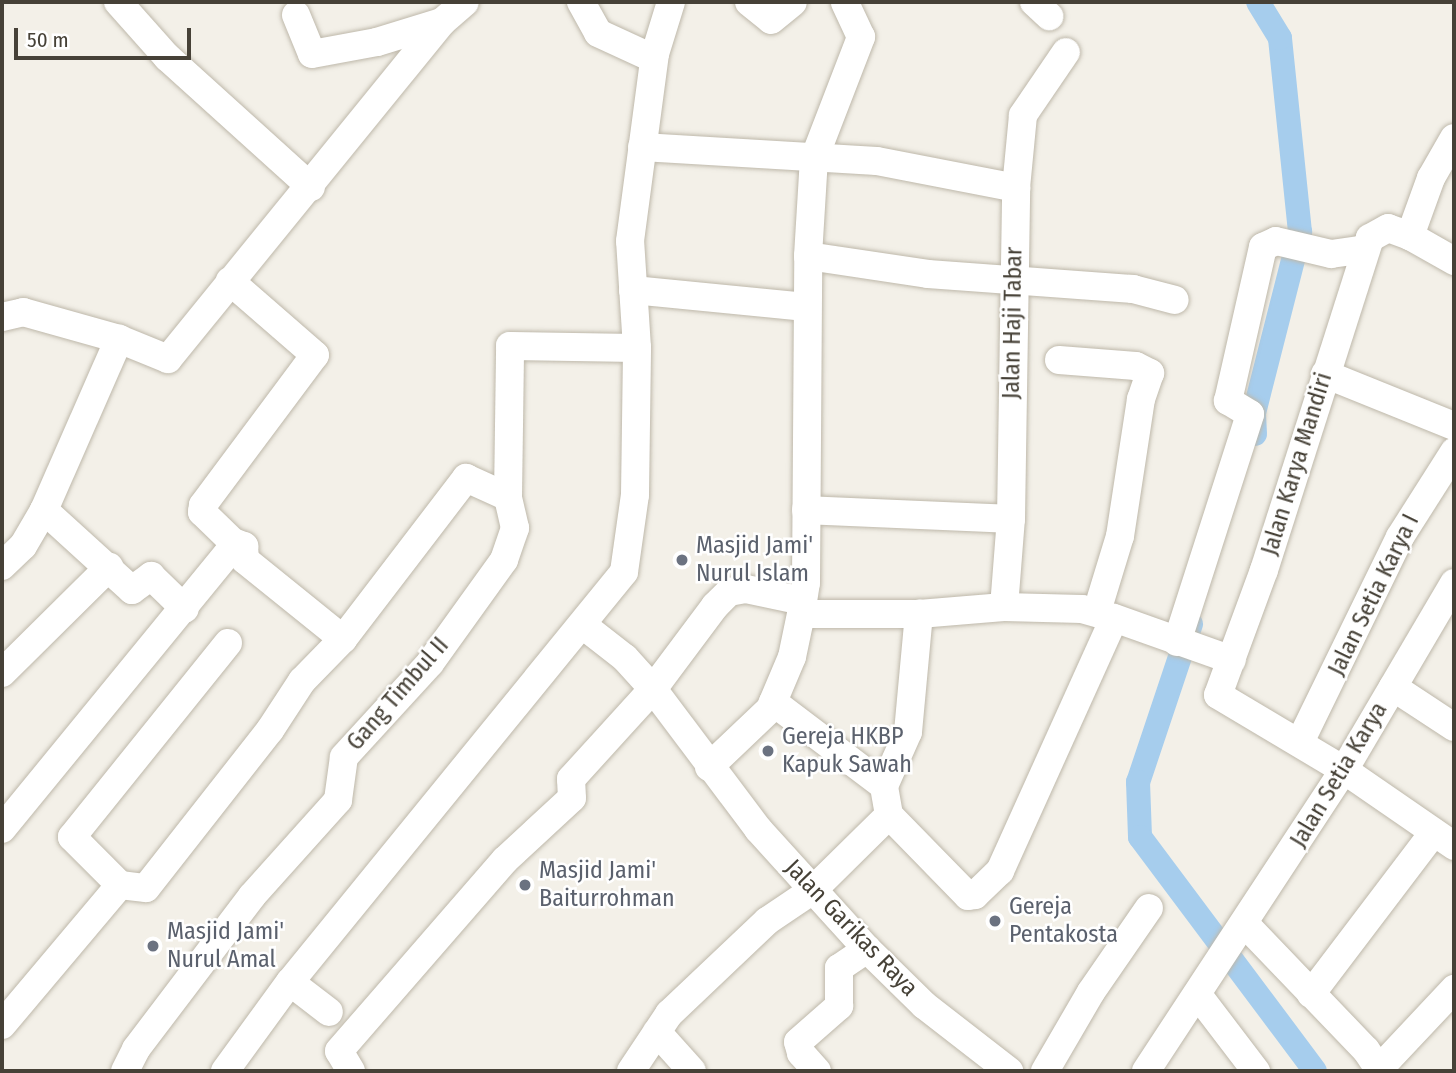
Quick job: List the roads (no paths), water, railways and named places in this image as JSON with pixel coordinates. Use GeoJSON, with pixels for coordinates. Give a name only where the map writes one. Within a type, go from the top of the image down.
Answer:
{"type":"FeatureCollection","features":[{"type":"Feature","properties":{"kind":"street"},"geometry":{"type":"LineString","coordinates":[[118,2],[167,57],[311,187]]}},
{"type":"Feature","properties":{"kind":"street"},"geometry":{"type":"LineString","coordinates":[[2,317],[23,312],[119,339],[168,359],[230,281],[311,187],[442,22],[465,2]]}},
{"type":"Feature","properties":{"kind":"street"},"geometry":{"type":"LineString","coordinates":[[581,2],[598,33],[648,56],[655,54]]}},
{"type":"Feature","properties":{"kind":"street"},"geometry":{"type":"LineString","coordinates":[[225,1071],[290,982],[584,626],[624,572],[631,534],[636,348],[630,241],[655,54],[671,2]]}},
{"type":"Feature","properties":{"kind":"street"},"geometry":{"type":"LineString","coordinates":[[749,2],[771,20],[793,2]]}},
{"type":"Feature","properties":{"kind":"street"},"geometry":{"type":"LineString","coordinates":[[709,767],[773,702],[792,657],[802,607],[806,509],[806,307],[814,159],[860,37],[845,2]]}},
{"type":"Feature","properties":{"kind":"street"},"geometry":{"type":"LineString","coordinates":[[296,15],[312,54],[377,42],[442,22]]}},
{"type":"Feature","properties":{"kind":"street","name":"Jalan Haji Tabar"},"geometry":{"type":"LineString","coordinates":[[1004,607],[1011,519],[1016,188],[1023,116],[1066,52]]}},
{"type":"Feature","properties":{"kind":"street"},"geometry":{"type":"LineString","coordinates":[[1410,236],[1431,178],[1454,138]]}},
{"type":"Feature","properties":{"kind":"street"},"geometry":{"type":"LineString","coordinates":[[642,147],[877,161],[1016,188]]}},
{"type":"Feature","properties":{"kind":"street"},"geometry":{"type":"LineString","coordinates":[[1179,643],[1250,414],[1228,401],[1263,247],[1276,241],[1342,254],[1366,249],[1380,230],[1410,236],[1454,261]]}},
{"type":"Feature","properties":{"kind":"street","name":"Jalan Karya Mandiri"},"geometry":{"type":"LineString","coordinates":[[1366,249],[1325,374],[1219,656],[1220,699],[1300,742],[1444,839]]}},
{"type":"Feature","properties":{"kind":"street"},"geometry":{"type":"LineString","coordinates":[[808,256],[1014,282],[1133,289],[1175,300]]}},
{"type":"Feature","properties":{"kind":"street"},"geometry":{"type":"LineString","coordinates":[[230,281],[315,355],[203,505],[202,512],[236,543],[244,546],[245,560],[343,639]]}},
{"type":"Feature","properties":{"kind":"street"},"geometry":{"type":"LineString","coordinates":[[633,289],[806,307]]}},
{"type":"Feature","properties":{"kind":"street"},"geometry":{"type":"LineString","coordinates":[[2,566],[23,546],[44,510],[119,339]]}},
{"type":"Feature","properties":{"kind":"street","name":"Gang Timbul II"},"geometry":{"type":"LineString","coordinates":[[125,1071],[136,1049],[253,896],[338,800],[344,757],[430,663],[504,560],[515,528],[508,498],[510,346],[636,348]]}},
{"type":"Feature","properties":{"kind":"street"},"geometry":{"type":"LineString","coordinates":[[919,614],[908,732],[884,786],[889,816],[968,896],[975,895],[1000,870],[1105,615],[1141,399],[1150,373],[1136,366],[1059,360]]}},
{"type":"Feature","properties":{"kind":"street"},"geometry":{"type":"LineString","coordinates":[[1325,374],[1454,426]]}},
{"type":"Feature","properties":{"kind":"street","name":"Jalan Setia Karya I"},"geometry":{"type":"LineString","coordinates":[[1300,742],[1401,537],[1454,452]]}},
{"type":"Feature","properties":{"kind":"street"},"geometry":{"type":"LineString","coordinates":[[228,643],[72,837],[120,885],[146,888],[271,730],[302,681],[343,639],[466,478],[508,498]]}},
{"type":"Feature","properties":{"kind":"street"},"geometry":{"type":"LineString","coordinates":[[806,509],[1011,519]]}},
{"type":"Feature","properties":{"kind":"street"},"geometry":{"type":"LineString","coordinates":[[44,510],[132,590],[151,576],[185,609]]}},
{"type":"Feature","properties":{"kind":"street"},"geometry":{"type":"LineString","coordinates":[[2,829],[108,695],[185,609],[236,543]]}},
{"type":"Feature","properties":{"kind":"street"},"geometry":{"type":"LineString","coordinates":[[2,673],[109,567]]}},
{"type":"Feature","properties":{"kind":"street"},"geometry":{"type":"LineString","coordinates":[[351,1071],[339,1051],[505,860],[572,798],[571,779],[653,689],[729,592],[746,589],[802,607],[919,614],[1004,607],[1105,615],[1219,656]]}},
{"type":"Feature","properties":{"kind":"street","name":"Jalan Setia Karya"},"geometry":{"type":"LineString","coordinates":[[1146,1071],[1220,963],[1344,770],[1452,590]]}},
{"type":"Feature","properties":{"kind":"street","name":"Jalan Garikas Raya"},"geometry":{"type":"LineString","coordinates":[[584,626],[625,658],[653,689],[688,730],[709,767],[867,949],[924,1005],[1009,1071]]}},
{"type":"Feature","properties":{"kind":"street"},"geometry":{"type":"LineString","coordinates":[[1392,687],[1454,727]]}},
{"type":"Feature","properties":{"kind":"street"},"geometry":{"type":"LineString","coordinates":[[773,702],[884,786]]}},
{"type":"Feature","properties":{"kind":"street"},"geometry":{"type":"LineString","coordinates":[[631,1071],[668,1014],[767,921],[813,890],[889,816]]}},
{"type":"Feature","properties":{"kind":"street"},"geometry":{"type":"LineString","coordinates":[[1311,994],[1444,839]]}},
{"type":"Feature","properties":{"kind":"street"},"geometry":{"type":"LineString","coordinates":[[2,1025],[120,885]]}},
{"type":"Feature","properties":{"kind":"street"},"geometry":{"type":"LineString","coordinates":[[1045,1071],[1091,992],[1149,908]]}},
{"type":"Feature","properties":{"kind":"street"},"geometry":{"type":"LineString","coordinates":[[1243,928],[1311,994],[1380,1070],[1454,989]]}},
{"type":"Feature","properties":{"kind":"street"},"geometry":{"type":"LineString","coordinates":[[817,1071],[801,1053],[798,1042],[839,1006],[839,968],[867,949]]}},
{"type":"Feature","properties":{"kind":"street"},"geometry":{"type":"LineString","coordinates":[[290,982],[329,1012]]}},
{"type":"Feature","properties":{"kind":"street"},"geometry":{"type":"LineString","coordinates":[[1198,995],[1256,1071]]}},
{"type":"Feature","properties":{"kind":"street"},"geometry":{"type":"LineString","coordinates":[[657,1032],[692,1071]]}},
{"type":"Feature","properties":{"kind":"waterway"},"geometry":{"type":"LineString","coordinates":[[1255,434],[1254,413],[1300,232],[1280,38],[1258,2]]}},
{"type":"Feature","properties":{"kind":"waterway"},"geometry":{"type":"LineString","coordinates":[[1191,624],[1138,782],[1140,837],[1315,1071]]}},
{"type":"Feature","properties":{"kind":"place","name":"Masjid Jami' Nurul Islam"},"geometry":{"type":"Point","coordinates":[682,560]}},
{"type":"Feature","properties":{"kind":"place","name":"Gereja HKBP Kapuk Sawah"},"geometry":{"type":"Point","coordinates":[768,751]}},
{"type":"Feature","properties":{"kind":"place","name":"Masjid Jami' Baiturrohman"},"geometry":{"type":"Point","coordinates":[525,885]}},
{"type":"Feature","properties":{"kind":"place","name":"Gereja Pentakosta"},"geometry":{"type":"Point","coordinates":[995,921]}},
{"type":"Feature","properties":{"kind":"place","name":"Masjid Jami' Nurul Amal"},"geometry":{"type":"Point","coordinates":[153,946]}}]}
